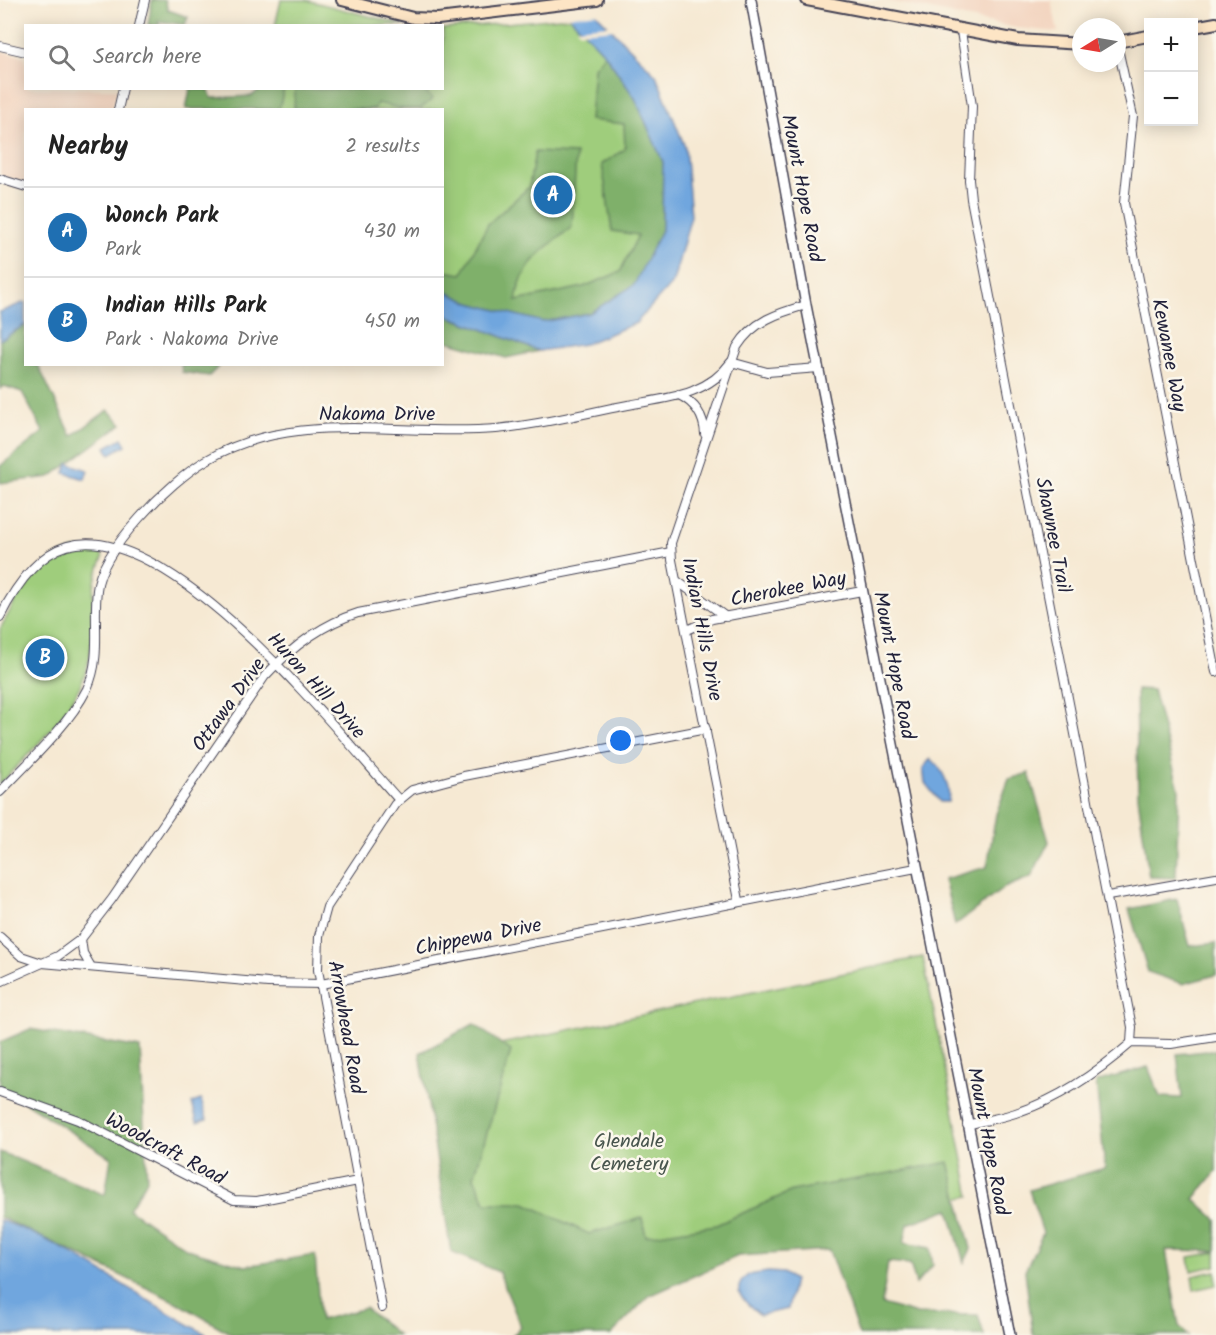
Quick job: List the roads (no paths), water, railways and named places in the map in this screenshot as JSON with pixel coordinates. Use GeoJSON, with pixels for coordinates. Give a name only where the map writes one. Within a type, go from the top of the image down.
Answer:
{"type":"FeatureCollection","features":[{"type":"Feature","properties":{"kind":"main road"},"geometry":{"type":"LineString","coordinates":[[342,0],[414,18],[438,19],[597,0]]}},
{"type":"Feature","properties":{"kind":"main road"},"geometry":{"type":"LineString","coordinates":[[807,0],[844,5],[961,31],[1032,42],[1072,44]]}},
{"type":"Feature","properties":{"kind":"main road"},"geometry":{"type":"LineString","coordinates":[[1198,26],[1216,23]]}},
{"type":"Feature","properties":{"kind":"main road"},"geometry":{"type":"LineString","coordinates":[[1126,41],[1144,37]]}},
{"type":"Feature","properties":{"kind":"street"},"geometry":{"type":"LineString","coordinates":[[139,24],[145,0]]}},
{"type":"Feature","properties":{"kind":"street","name":"Mount Hope Road"},"geometry":{"type":"LineString","coordinates":[[751,0],[806,305],[1010,1335]]}},
{"type":"Feature","properties":{"kind":"street","name":"Shawnee Trail"},"geometry":{"type":"LineString","coordinates":[[961,31],[972,106],[969,170],[971,199],[1108,896],[1132,1027],[1131,1043]]}},
{"type":"Feature","properties":{"kind":"street"},"geometry":{"type":"LineString","coordinates":[[0,46],[24,52]]}},
{"type":"Feature","properties":{"kind":"street","name":"Kewanee Way"},"geometry":{"type":"LineString","coordinates":[[1123,72],[1133,116],[1124,203],[1216,672]]}},
{"type":"Feature","properties":{"kind":"street"},"geometry":{"type":"LineString","coordinates":[[118,108],[123,90]]}},
{"type":"Feature","properties":{"kind":"street"},"geometry":{"type":"LineString","coordinates":[[0,179],[24,186]]}},
{"type":"Feature","properties":{"kind":"street","name":"Indian Hills Drive"},"geometry":{"type":"LineString","coordinates":[[739,900],[671,552],[673,534],[705,436],[740,341],[759,322],[806,305]]}},
{"type":"Feature","properties":{"kind":"street"},"geometry":{"type":"LineString","coordinates":[[731,362],[767,372],[819,368]]}},
{"type":"Feature","properties":{"kind":"street","name":"Nakoma Drive"},"geometry":{"type":"LineString","coordinates":[[0,792],[64,722],[86,690],[96,657],[97,586],[106,562],[152,504],[181,477],[206,460],[250,441],[330,427],[498,429],[679,395],[711,383],[731,362]]}},
{"type":"Feature","properties":{"kind":"street"},"geometry":{"type":"LineString","coordinates":[[679,395],[693,405],[700,415],[705,436]]}},
{"type":"Feature","properties":{"kind":"street","name":"Huron Hill Drive"},"geometry":{"type":"LineString","coordinates":[[0,617],[27,575],[50,553],[78,543],[101,543],[117,547],[170,574],[203,595],[249,634],[399,800]]}},
{"type":"Feature","properties":{"kind":"street","name":"Ottawa Drive"},"geometry":{"type":"LineString","coordinates":[[0,982],[65,951],[81,939],[112,899],[254,692],[276,664],[313,635],[335,622],[358,613],[671,552]]}},
{"type":"Feature","properties":{"kind":"street"},"geometry":{"type":"LineString","coordinates":[[677,581],[726,617]]}},
{"type":"Feature","properties":{"kind":"street","name":"Cherokee Way"},"geometry":{"type":"LineString","coordinates":[[687,630],[705,621],[862,591]]}},
{"type":"Feature","properties":{"kind":"street","name":"Arrowhead Road"},"geometry":{"type":"LineString","coordinates":[[382,1308],[321,984],[318,945],[327,907],[399,800],[422,786],[706,729]]}},
{"type":"Feature","properties":{"kind":"street","name":"Chippewa Drive"},"geometry":{"type":"LineString","coordinates":[[42,963],[90,965],[268,983],[321,984],[739,900],[916,868]]}},
{"type":"Feature","properties":{"kind":"street"},"geometry":{"type":"LineString","coordinates":[[1108,896],[1216,877]]}},
{"type":"Feature","properties":{"kind":"street"},"geometry":{"type":"LineString","coordinates":[[0,938],[21,956],[42,963]]}},
{"type":"Feature","properties":{"kind":"street"},"geometry":{"type":"LineString","coordinates":[[81,939],[83,953],[90,965]]}},
{"type":"Feature","properties":{"kind":"street"},"geometry":{"type":"LineString","coordinates":[[967,1125],[1020,1112],[1042,1102],[1108,1063],[1131,1043],[1171,1044],[1216,1037]]}},
{"type":"Feature","properties":{"kind":"street","name":"Woodcraft Road"},"geometry":{"type":"LineString","coordinates":[[0,1092],[78,1120],[234,1200],[257,1201],[358,1181]]}},
{"type":"Feature","properties":{"kind":"water"},"geometry":{"type":"Polygon","coordinates":[[[554,0],[583,0],[656,75],[685,147],[691,216],[673,282],[636,323],[585,344],[539,351],[444,314],[444,290],[470,303],[543,322],[590,313],[634,285],[662,228],[663,162],[635,98],[605,54],[554,0]]]}},
{"type":"Feature","properties":{"kind":"water"},"geometry":{"type":"Polygon","coordinates":[[[24,302],[24,326],[0,340],[0,312],[24,302]]]}},
{"type":"Feature","properties":{"kind":"water"},"geometry":{"type":"Polygon","coordinates":[[[122,438],[126,445],[110,454],[106,447],[122,438]]]}},
{"type":"Feature","properties":{"kind":"water"},"geometry":{"type":"Polygon","coordinates":[[[68,463],[88,470],[85,479],[65,473],[68,463]]]}},
{"type":"Feature","properties":{"kind":"water"},"geometry":{"type":"Polygon","coordinates":[[[930,759],[939,767],[945,778],[948,802],[940,802],[925,783],[923,768],[930,759]]]}},
{"type":"Feature","properties":{"kind":"water"},"geometry":{"type":"Polygon","coordinates":[[[201,1100],[207,1119],[197,1122],[192,1103],[201,1100]]]}},
{"type":"Feature","properties":{"kind":"water"},"geometry":{"type":"Polygon","coordinates":[[[0,1220],[80,1258],[208,1335],[0,1335],[0,1220]]]}},
{"type":"Feature","properties":{"kind":"water"},"geometry":{"type":"Polygon","coordinates":[[[768,1272],[783,1273],[794,1280],[788,1309],[760,1315],[742,1297],[739,1287],[748,1275],[768,1272]]]}},
{"type":"Feature","properties":{"kind":"place","name":"Wonch Park"},"geometry":{"type":"Point","coordinates":[553,195]}},
{"type":"Feature","properties":{"kind":"place","name":"Indian Hills Park"},"geometry":{"type":"Point","coordinates":[45,658]}},
{"type":"Feature","properties":{"kind":"park label","name":"Glendale Cemetery"},"geometry":{"type":"Point","coordinates":[629,1152]}}]}
